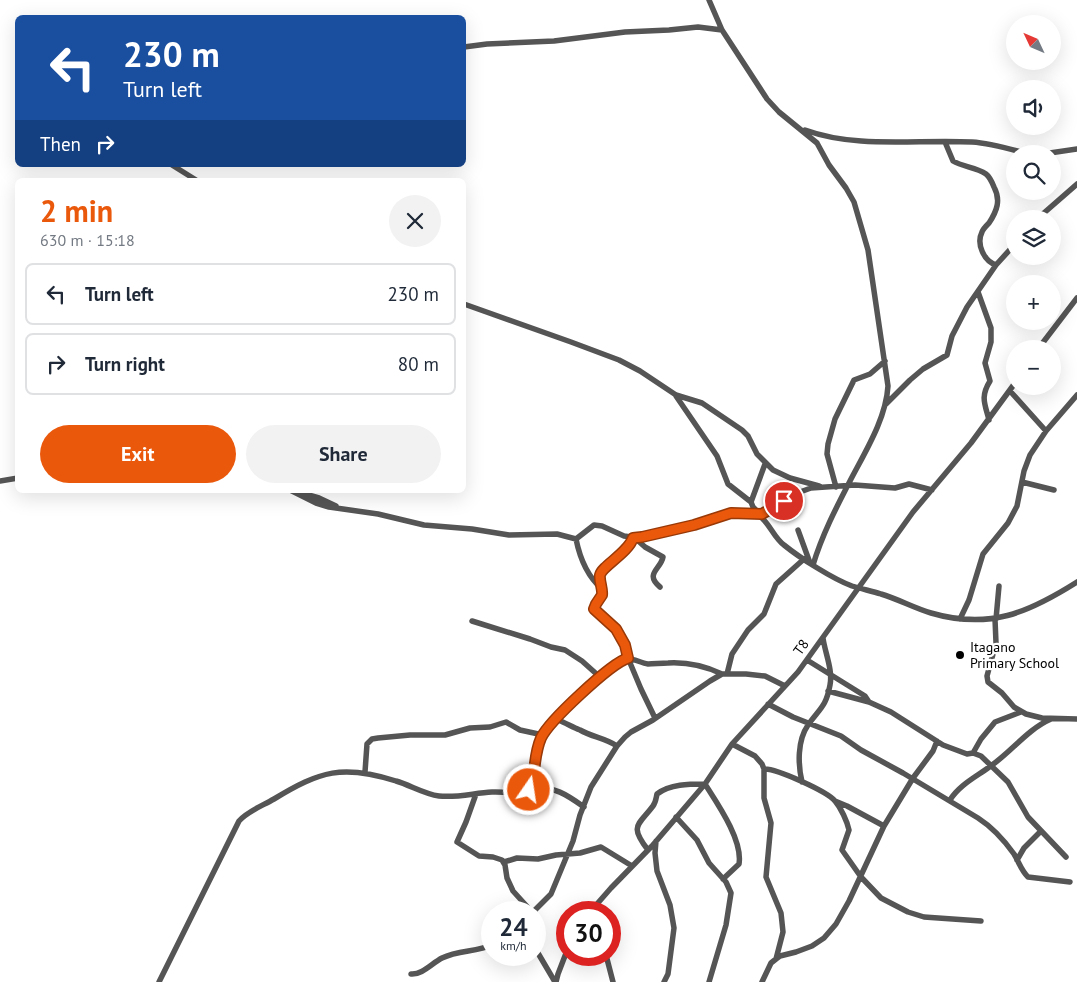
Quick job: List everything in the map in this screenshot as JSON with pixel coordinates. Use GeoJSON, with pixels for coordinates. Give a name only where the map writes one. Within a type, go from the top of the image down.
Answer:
{"type":"FeatureCollection","features":[{"type":"Feature","properties":{"kind":"street"},"geometry":{"type":"LineString","coordinates":[[543,901],[550,894],[567,855],[595,780],[617,746],[631,732],[710,681],[725,674],[732,654],[744,635],[764,614],[776,584],[809,562],[848,486],[886,405],[888,386],[885,361],[868,250],[856,208],[849,193],[829,165],[817,143],[766,99],[722,30],[709,0]]}},
{"type":"Feature","properties":{"kind":"street"},"geometry":{"type":"LineString","coordinates":[[466,47],[554,41],[625,32],[698,27],[722,30]]}},
{"type":"Feature","properties":{"kind":"street"},"geometry":{"type":"LineString","coordinates":[[799,128],[822,136],[847,140],[979,143],[1006,149]]}},
{"type":"Feature","properties":{"kind":"street"},"geometry":{"type":"LineString","coordinates":[[945,142],[953,161],[986,174],[997,192],[999,199],[997,206],[993,217],[981,234],[980,240],[984,256],[996,265]]}},
{"type":"Feature","properties":{"kind":"street"},"geometry":{"type":"LineString","coordinates":[[1061,151],[1077,149]]}},
{"type":"Feature","properties":{"kind":"street"},"geometry":{"type":"LineString","coordinates":[[175,167],[193,178]]}},
{"type":"Feature","properties":{"kind":"street"},"geometry":{"type":"LineString","coordinates":[[1047,210],[1077,184]]}},
{"type":"Feature","properties":{"kind":"street"},"geometry":{"type":"LineString","coordinates":[[886,405],[923,369],[947,354],[956,328],[996,265],[1006,254]]}},
{"type":"Feature","properties":{"kind":"street"},"geometry":{"type":"LineString","coordinates":[[978,292],[991,328],[991,342],[985,362],[986,372],[990,378],[983,398],[988,420]]}},
{"type":"Feature","properties":{"kind":"street"},"geometry":{"type":"LineString","coordinates":[[1045,340],[1077,298]]}},
{"type":"Feature","properties":{"kind":"street"},"geometry":{"type":"LineString","coordinates":[[466,305],[618,360],[640,370],[676,395],[702,403],[742,430],[748,436],[754,450],[765,464],[781,474],[823,488]]}},
{"type":"Feature","properties":{"kind":"street"},"geometry":{"type":"LineString","coordinates":[[836,487],[827,448],[832,429],[854,380],[857,377],[870,374],[885,361]]}},
{"type":"Feature","properties":{"kind":"street"},"geometry":{"type":"LineString","coordinates":[[960,619],[972,591],[983,554],[1012,517],[1019,500],[1030,455],[1046,431],[1077,394]]}},
{"type":"Feature","properties":{"kind":"street"},"geometry":{"type":"LineString","coordinates":[[676,395],[717,456],[728,484],[752,504],[783,545],[843,582],[882,594],[926,611],[960,619],[975,620],[996,619],[1012,615],[1038,604],[1077,582]]}},
{"type":"Feature","properties":{"kind":"street","name":"T8"},"geometry":{"type":"LineString","coordinates":[[600,901],[648,850],[705,784],[732,744],[807,660],[913,512],[1007,395]]}},
{"type":"Feature","properties":{"kind":"street"},"geometry":{"type":"LineString","coordinates":[[1014,395],[1046,431]]}},
{"type":"Feature","properties":{"kind":"street"},"geometry":{"type":"LineString","coordinates":[[744,513],[752,504],[765,464]]}},
{"type":"Feature","properties":{"kind":"street"},"geometry":{"type":"LineString","coordinates":[[0,481],[15,478]]}},
{"type":"Feature","properties":{"kind":"street"},"geometry":{"type":"LineString","coordinates":[[1022,482],[1054,490]]}},
{"type":"Feature","properties":{"kind":"street"},"geometry":{"type":"LineString","coordinates":[[576,539],[591,526],[598,525],[619,535],[634,538],[694,525],[731,513],[758,514],[766,512],[803,490],[864,485],[895,488],[909,484],[932,490]]}},
{"type":"Feature","properties":{"kind":"street"},"geometry":{"type":"LineString","coordinates":[[298,493],[316,503],[340,509],[378,514],[435,527],[472,529],[509,535],[557,534],[576,539]]}},
{"type":"Feature","properties":{"kind":"street"},"geometry":{"type":"LineString","coordinates":[[798,530],[809,562]]}},
{"type":"Feature","properties":{"kind":"street"},"geometry":{"type":"LineString","coordinates":[[634,538],[663,557],[656,568],[654,577],[656,584],[660,588]]}},
{"type":"Feature","properties":{"kind":"street"},"geometry":{"type":"LineString","coordinates":[[634,538],[601,572],[602,595],[594,609],[616,629],[625,645],[628,658],[655,718]]}},
{"type":"Feature","properties":{"kind":"street"},"geometry":{"type":"LineString","coordinates":[[576,539],[583,563],[594,581],[602,589]]}},
{"type":"Feature","properties":{"kind":"street"},"geometry":{"type":"LineString","coordinates":[[999,586],[996,643],[987,680],[1021,712],[1037,717],[1077,719]]}},
{"type":"Feature","properties":{"kind":"street"},"geometry":{"type":"LineString","coordinates":[[472,621],[565,650],[582,661],[601,678]]}},
{"type":"Feature","properties":{"kind":"street"},"geometry":{"type":"LineString","coordinates":[[802,782],[799,771],[805,730],[824,706],[831,674],[823,638]]}},
{"type":"Feature","properties":{"kind":"street"},"geometry":{"type":"LineString","coordinates":[[532,787],[536,754],[543,735],[581,694],[618,663],[628,658],[645,664],[670,662],[691,664],[725,674],[765,676],[785,686]]}},
{"type":"Feature","properties":{"kind":"street"},"geometry":{"type":"LineString","coordinates":[[807,660],[865,696],[870,702]]}},
{"type":"Feature","properties":{"kind":"street"},"geometry":{"type":"LineString","coordinates":[[828,691],[870,702],[891,712],[937,741],[967,754],[973,753],[981,756],[1008,782],[1028,817],[1066,857]]}},
{"type":"Feature","properties":{"kind":"street"},"geometry":{"type":"LineString","coordinates":[[768,704],[785,714],[841,736],[950,800],[988,825],[1011,850],[1028,877],[1070,882]]}},
{"type":"Feature","properties":{"kind":"street"},"geometry":{"type":"LineString","coordinates":[[973,753],[981,739],[995,722],[1021,712]]}},
{"type":"Feature","properties":{"kind":"street"},"geometry":{"type":"LineString","coordinates":[[950,800],[954,793],[971,779],[992,766],[1036,728],[1053,718]]}},
{"type":"Feature","properties":{"kind":"street"},"geometry":{"type":"LineString","coordinates":[[554,722],[558,720],[580,731],[606,739],[617,746]]}},
{"type":"Feature","properties":{"kind":"street"},"geometry":{"type":"LineString","coordinates":[[365,772],[367,744],[372,739],[410,735],[445,735],[470,728],[490,727],[506,722],[520,730],[543,735]]}},
{"type":"Feature","properties":{"kind":"street"},"geometry":{"type":"LineString","coordinates":[[762,982],[771,963],[780,956],[812,946],[830,933],[843,914],[884,826],[913,778],[929,758],[937,741]]}},
{"type":"Feature","properties":{"kind":"street"},"geometry":{"type":"LineString","coordinates":[[732,744],[759,760],[764,769],[764,798],[772,829],[766,877],[783,922],[782,939],[776,960]]}},
{"type":"Feature","properties":{"kind":"street"},"geometry":{"type":"LineString","coordinates":[[764,769],[775,770],[802,782],[884,826]]}},
{"type":"Feature","properties":{"kind":"street"},"geometry":{"type":"LineString","coordinates":[[159,982],[234,828],[242,817],[300,784],[321,775],[341,771],[365,772],[438,796],[519,792],[532,787],[542,787],[556,790],[571,797],[584,807]]}},
{"type":"Feature","properties":{"kind":"street"},"geometry":{"type":"LineString","coordinates":[[648,850],[639,837],[638,824],[653,806],[657,794],[669,788],[687,784],[705,784],[723,813],[740,856],[739,864],[723,879]]}},
{"type":"Feature","properties":{"kind":"street"},"geometry":{"type":"LineString","coordinates":[[476,794],[457,842],[479,856],[494,857],[504,862],[517,858],[538,859],[556,855],[567,855],[602,847],[632,866]]}},
{"type":"Feature","properties":{"kind":"street"},"geometry":{"type":"LineString","coordinates":[[835,801],[849,830],[842,850],[860,877],[881,898],[917,915],[931,918],[981,921]]}},
{"type":"Feature","properties":{"kind":"street"},"geometry":{"type":"LineString","coordinates":[[676,817],[694,837],[709,863],[723,879],[731,893],[729,912],[709,982]]}},
{"type":"Feature","properties":{"kind":"street"},"geometry":{"type":"LineString","coordinates":[[1017,860],[1024,848],[1040,831]]}},
{"type":"Feature","properties":{"kind":"street"},"geometry":{"type":"LineString","coordinates":[[656,841],[657,870],[670,905],[675,934],[668,974],[664,982]]}},
{"type":"Feature","properties":{"kind":"street"},"geometry":{"type":"LineString","coordinates":[[504,862],[507,878],[513,892],[522,901]]}},
{"type":"Feature","properties":{"kind":"street"},"geometry":{"type":"LineString","coordinates":[[411,974],[417,974],[445,956],[481,948]]}},
{"type":"Feature","properties":{"kind":"street"},"geometry":{"type":"LineString","coordinates":[[546,966],[556,982]]}},
{"type":"Feature","properties":{"kind":"street"},"geometry":{"type":"LineString","coordinates":[[556,982],[561,966]]}},
{"type":"Feature","properties":{"kind":"street"},"geometry":{"type":"LineString","coordinates":[[609,966],[613,982]]}},
{"type":"Feature","properties":{"kind":"place","name":"Itagano Primary School"},"geometry":{"type":"Point","coordinates":[960,655]}},
{"type":"Feature","properties":{"kind":"route"},"geometry":{"type":"LineString","coordinates":[[529,790],[533,783],[538,745],[546,731],[585,690],[618,663],[628,658],[625,645],[616,629],[594,609],[602,595],[601,572],[619,556],[633,538],[694,525],[735,512],[762,514],[784,501]]}}]}
